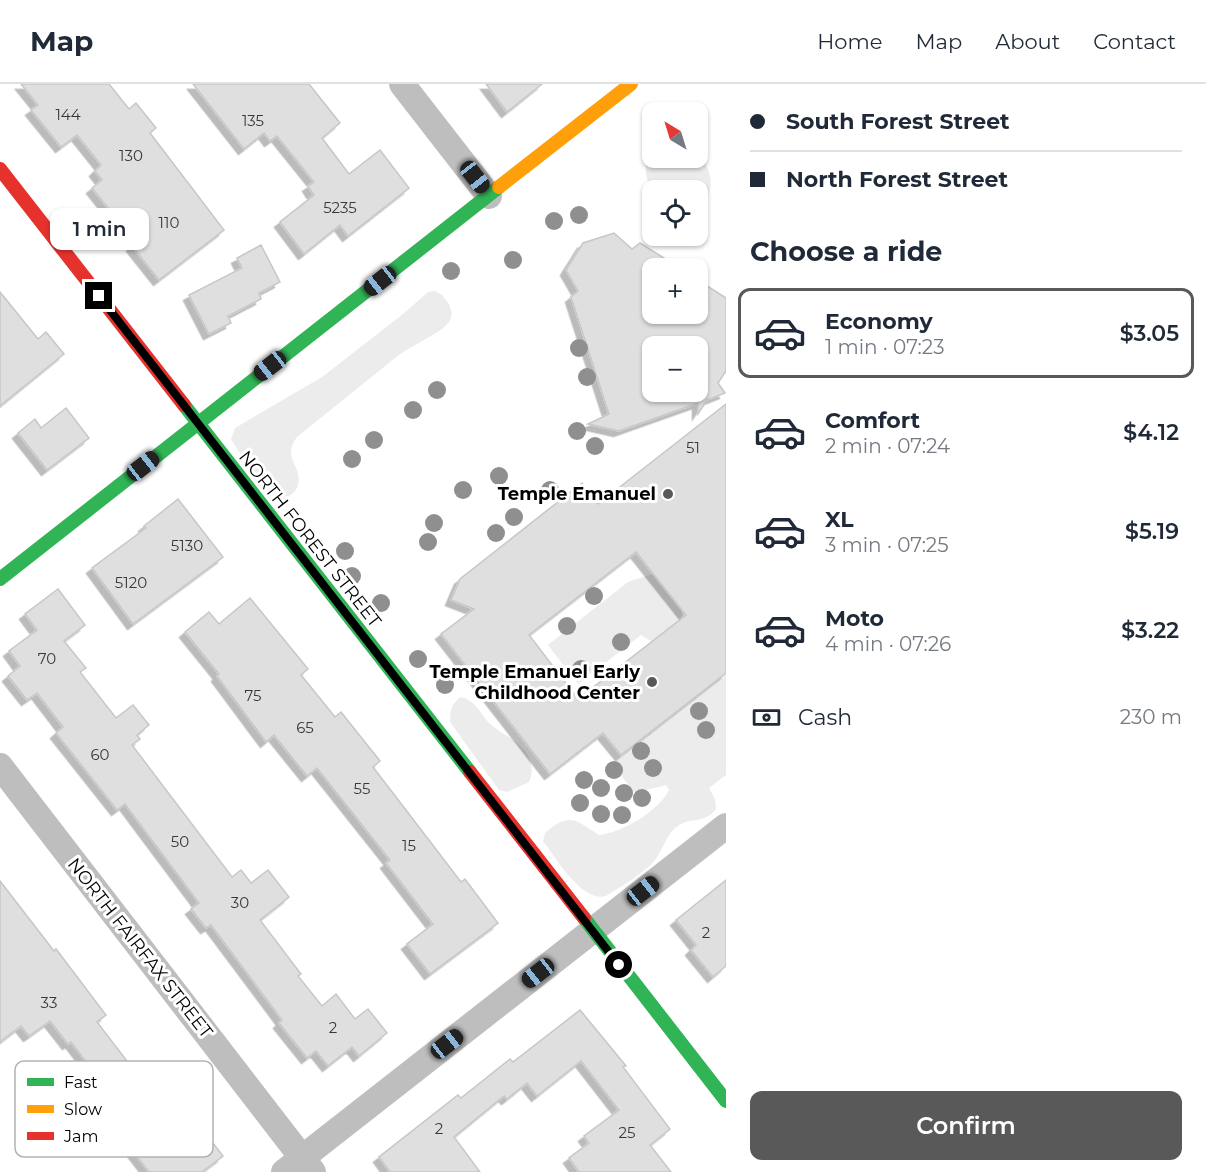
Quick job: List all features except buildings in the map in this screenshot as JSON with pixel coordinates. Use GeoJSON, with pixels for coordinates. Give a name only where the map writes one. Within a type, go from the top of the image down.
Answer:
{"type":"FeatureCollection","features":[{"type":"Feature","properties":{"kind":"street"},"geometry":{"type":"LineString","coordinates":[[402,84],[489,195]]}},
{"type":"Feature","properties":{"kind":"street"},"geometry":{"type":"LineString","coordinates":[[0,579],[631,84]]}},
{"type":"Feature","properties":{"kind":"street","name":"NORTH FOREST STREET"},"geometry":{"type":"LineString","coordinates":[[0,169],[726,1101]]}},
{"type":"Feature","properties":{"kind":"street","name":"NORTH FAIRFAX STREET"},"geometry":{"type":"LineString","coordinates":[[0,766],[300,1167]]}},
{"type":"Feature","properties":{"kind":"street"},"geometry":{"type":"LineString","coordinates":[[300,1167],[726,826]]}},
{"type":"Feature","properties":{"kind":"shaded area"},"geometry":{"type":"Polygon","coordinates":[[[646,168],[708,168],[711,181],[708,194],[708,180],[648,180],[646,168]]]}},
{"type":"Feature","properties":{"kind":"shaded area"},"geometry":{"type":"Polygon","coordinates":[[[435,291],[442,295],[449,304],[452,313],[450,321],[441,330],[400,354],[297,437],[291,451],[299,478],[297,488],[293,493],[289,496],[279,496],[266,490],[231,439],[235,428],[322,377],[428,292],[435,291]]]}},
{"type":"Feature","properties":{"kind":"shaded area"},"geometry":{"type":"Polygon","coordinates":[[[652,574],[661,576],[682,608],[682,621],[654,643],[641,635],[578,684],[548,645],[628,582],[652,574]]]}},
{"type":"Feature","properties":{"kind":"shaded area"},"geometry":{"type":"Polygon","coordinates":[[[726,673],[726,775],[709,788],[715,799],[716,809],[703,819],[679,825],[668,837],[651,864],[625,884],[606,896],[588,893],[570,878],[555,858],[543,841],[545,833],[560,822],[572,820],[599,835],[608,833],[638,820],[657,806],[669,790],[666,785],[635,793],[612,764],[726,673]]]}},
{"type":"Feature","properties":{"kind":"shaded area"},"geometry":{"type":"Polygon","coordinates":[[[461,697],[473,704],[488,722],[524,750],[531,764],[532,773],[529,782],[507,792],[499,790],[450,722],[452,708],[461,697]]]}},
{"type":"Feature","properties":{"kind":"traffic: fast"},"geometry":{"type":"LineString","coordinates":[[0,579],[499,187]]}},
{"type":"Feature","properties":{"kind":"traffic: fast"},"geometry":{"type":"LineString","coordinates":[[184,405],[470,772]]}},
{"type":"Feature","properties":{"kind":"traffic: fast"},"geometry":{"type":"LineString","coordinates":[[584,918],[726,1101]]}},
{"type":"Feature","properties":{"kind":"traffic: slow"},"geometry":{"type":"LineString","coordinates":[[499,187],[631,84]]}},
{"type":"Feature","properties":{"kind":"traffic: jam"},"geometry":{"type":"LineString","coordinates":[[0,169],[184,405]]}},
{"type":"Feature","properties":{"kind":"traffic: jam"},"geometry":{"type":"LineString","coordinates":[[470,772],[584,918]]}},
{"type":"Feature","properties":{"kind":"place","name":"Temple Emanuel"},"geometry":{"type":"Point","coordinates":[668,494]}},
{"type":"Feature","properties":{"kind":"place","name":"Temple Emanuel Early Childhood Center"},"geometry":{"type":"Point","coordinates":[652,682]}},
{"type":"Feature","properties":{"kind":"route"},"geometry":{"type":"LineString","coordinates":[[99,296],[619,965]]}}]}
